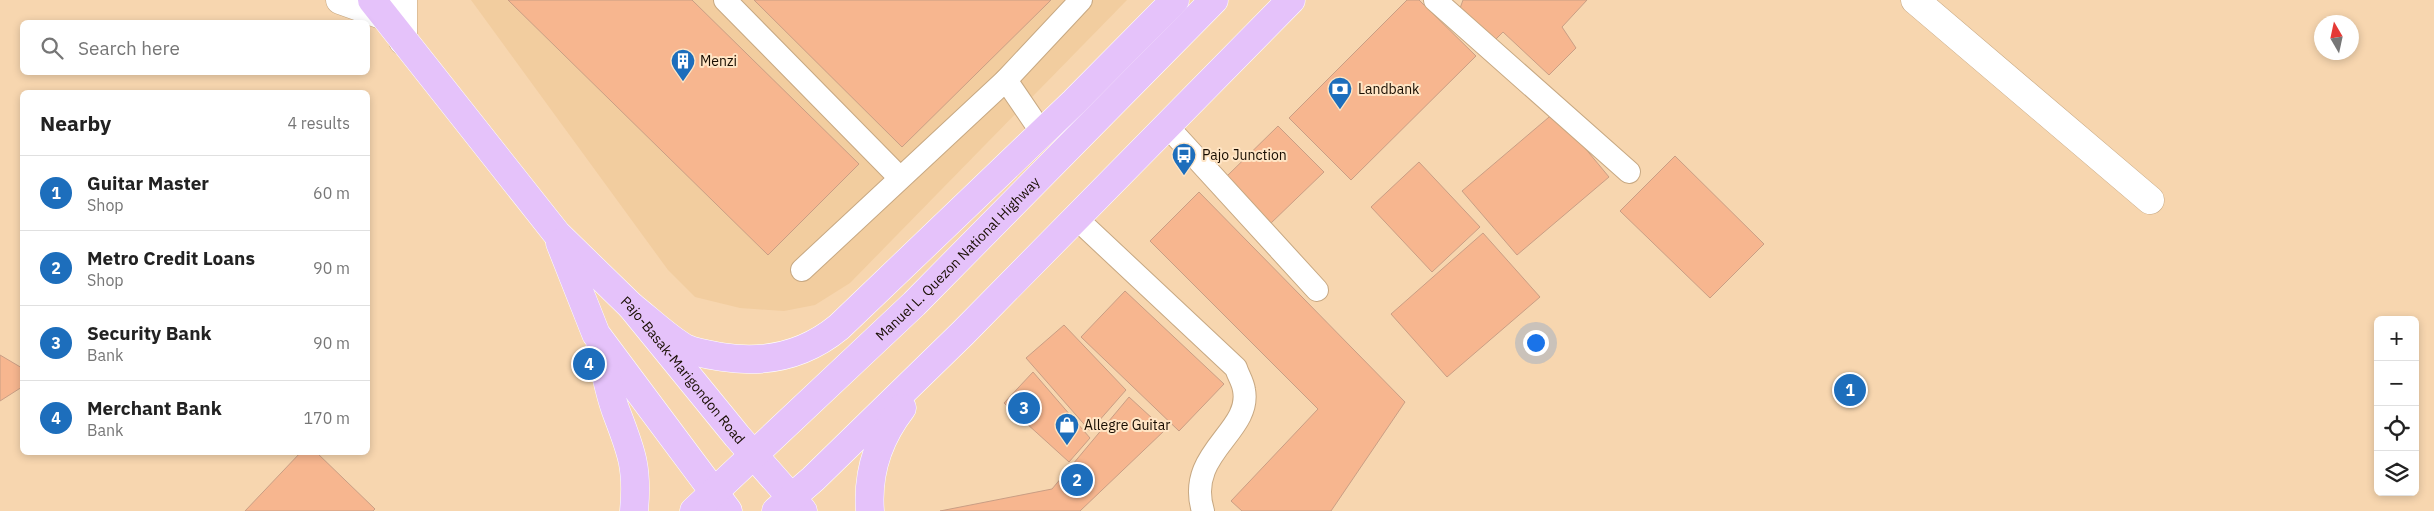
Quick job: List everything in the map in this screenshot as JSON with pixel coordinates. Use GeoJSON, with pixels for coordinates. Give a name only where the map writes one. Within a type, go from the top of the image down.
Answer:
{"type":"FeatureCollection","features":[{"type":"Feature","properties":{"kind":"main road"},"geometry":{"type":"LineString","coordinates":[[631,306],[686,348],[710,355],[762,360],[796,353],[821,340],[839,327],[1042,133],[1175,0]]}},
{"type":"Feature","properties":{"kind":"main road","name":"Manuel L. Quezon National Highway"},"geometry":{"type":"LineString","coordinates":[[712,505],[754,456],[914,304],[1214,0]]}},
{"type":"Feature","properties":{"kind":"main road"},"geometry":{"type":"LineString","coordinates":[[790,506],[1291,0]]}},
{"type":"Feature","properties":{"kind":"main road","name":"Pajo-Basak-Marigondon Road"},"geometry":{"type":"LineString","coordinates":[[386,5],[402,41],[557,234],[631,306],[754,456],[790,506]]}},
{"type":"Feature","properties":{"kind":"main road","name":"Pajo-Basak-Marigondon Road"},"geometry":{"type":"LineString","coordinates":[[557,234],[596,334],[712,505]]}},
{"type":"Feature","properties":{"kind":"main road"},"geometry":{"type":"LineString","coordinates":[[870,511],[870,485],[873,462],[883,436],[897,415],[962,333]]}},
{"type":"Feature","properties":{"kind":"main road"},"geometry":{"type":"LineString","coordinates":[[596,334],[617,414],[624,428],[632,454],[636,484],[634,511]]}},
{"type":"Feature","properties":{"kind":"street"},"geometry":{"type":"LineString","coordinates":[[340,0],[386,5]]}},
{"type":"Feature","properties":{"kind":"street"},"geometry":{"type":"LineString","coordinates":[[1915,0],[2150,200]]}},
{"type":"Feature","properties":{"kind":"lane"},"geometry":{"type":"LineString","coordinates":[[725,0],[900,178]]}},
{"type":"Feature","properties":{"kind":"lane"},"geometry":{"type":"LineString","coordinates":[[802,270],[1006,80],[1081,0]]}},
{"type":"Feature","properties":{"kind":"lane"},"geometry":{"type":"LineString","coordinates":[[1435,0],[1629,172]]}},
{"type":"Feature","properties":{"kind":"lane"},"geometry":{"type":"LineString","coordinates":[[1006,80],[1042,133]]}},
{"type":"Feature","properties":{"kind":"lane"},"geometry":{"type":"LineString","coordinates":[[1167,126],[1317,290]]}},
{"type":"Feature","properties":{"kind":"lane"},"geometry":{"type":"LineString","coordinates":[[1076,218],[1236,368],[1244,390],[1242,410],[1202,472],[1199,497],[1203,511]]}},
{"type":"Feature","properties":{"kind":"shaded area"},"geometry":{"type":"Polygon","coordinates":[[[471,0],[1127,0],[850,283],[815,305],[784,311],[740,308],[695,297],[668,270],[471,0]]]}},
{"type":"Feature","properties":{"kind":"building","name":"Menzi"},"geometry":{"type":"Polygon","coordinates":[[[508,0],[692,0],[859,164],[768,255],[508,0]]]}},
{"type":"Feature","properties":{"kind":"building"},"geometry":{"type":"Polygon","coordinates":[[[754,0],[1051,0],[902,147],[754,0]]]}},
{"type":"Feature","properties":{"kind":"building"},"geometry":{"type":"Polygon","coordinates":[[[1407,0],[1419,0],[1476,56],[1351,180],[1289,118],[1407,0]]]}},
{"type":"Feature","properties":{"kind":"building"},"geometry":{"type":"Polygon","coordinates":[[[1463,0],[1587,0],[1562,27],[1576,48],[1549,75],[1503,32],[1491,44],[1458,14],[1463,0]]]}},
{"type":"Feature","properties":{"kind":"building"},"geometry":{"type":"Polygon","coordinates":[[[1555,112],[1609,177],[1517,255],[1462,191],[1555,112]]]}},
{"type":"Feature","properties":{"kind":"building"},"geometry":{"type":"Polygon","coordinates":[[[1278,126],[1324,172],[1270,224],[1225,178],[1278,126]]]}},
{"type":"Feature","properties":{"kind":"building"},"geometry":{"type":"Polygon","coordinates":[[[1675,156],[1764,244],[1710,298],[1620,211],[1675,156]]]}},
{"type":"Feature","properties":{"kind":"building"},"geometry":{"type":"Polygon","coordinates":[[[1419,162],[1480,227],[1432,272],[1371,207],[1419,162]]]}},
{"type":"Feature","properties":{"kind":"building"},"geometry":{"type":"Polygon","coordinates":[[[1199,192],[1405,402],[1331,511],[1242,511],[1231,501],[1318,409],[1150,241],[1199,192]]]}},
{"type":"Feature","properties":{"kind":"building"},"geometry":{"type":"Polygon","coordinates":[[[1483,233],[1540,297],[1447,377],[1391,314],[1483,233]]]}},
{"type":"Feature","properties":{"kind":"building"},"geometry":{"type":"Polygon","coordinates":[[[1125,291],[1224,384],[1179,431],[1081,337],[1125,291]]]}},
{"type":"Feature","properties":{"kind":"building"},"geometry":{"type":"Polygon","coordinates":[[[1064,325],[1126,390],[1090,431],[1026,358],[1064,325]]]}},
{"type":"Feature","properties":{"kind":"building"},"geometry":{"type":"Polygon","coordinates":[[[0,355],[20,367],[20,388],[0,401],[0,355]]]}},
{"type":"Feature","properties":{"kind":"building"},"geometry":{"type":"Polygon","coordinates":[[[1033,372],[1090,438],[1069,462],[1004,403],[1033,372]]]}},
{"type":"Feature","properties":{"kind":"building"},"geometry":{"type":"Polygon","coordinates":[[[1129,397],[1165,430],[1080,511],[940,511],[1052,489],[1129,397]]]}},
{"type":"Feature","properties":{"kind":"building"},"geometry":{"type":"Polygon","coordinates":[[[298,455],[319,455],[375,509],[373,511],[245,511],[298,455]]]}},
{"type":"Feature","properties":{"kind":"place","name":"Menzi"},"geometry":{"type":"Point","coordinates":[683,82]}},
{"type":"Feature","properties":{"kind":"place","name":"Landbank"},"geometry":{"type":"Point","coordinates":[1340,110]}},
{"type":"Feature","properties":{"kind":"place","name":"Pajo Junction"},"geometry":{"type":"Point","coordinates":[1184,176]}},
{"type":"Feature","properties":{"kind":"place","name":"Merchant Bank"},"geometry":{"type":"Point","coordinates":[589,364]}},
{"type":"Feature","properties":{"kind":"place","name":"Guitar Master"},"geometry":{"type":"Point","coordinates":[1850,390]}},
{"type":"Feature","properties":{"kind":"place","name":"Security Bank"},"geometry":{"type":"Point","coordinates":[1024,408]}},
{"type":"Feature","properties":{"kind":"place","name":"Allegre Guitar"},"geometry":{"type":"Point","coordinates":[1067,446]}},
{"type":"Feature","properties":{"kind":"place","name":"Metro Credit Loans"},"geometry":{"type":"Point","coordinates":[1077,480]}}]}
